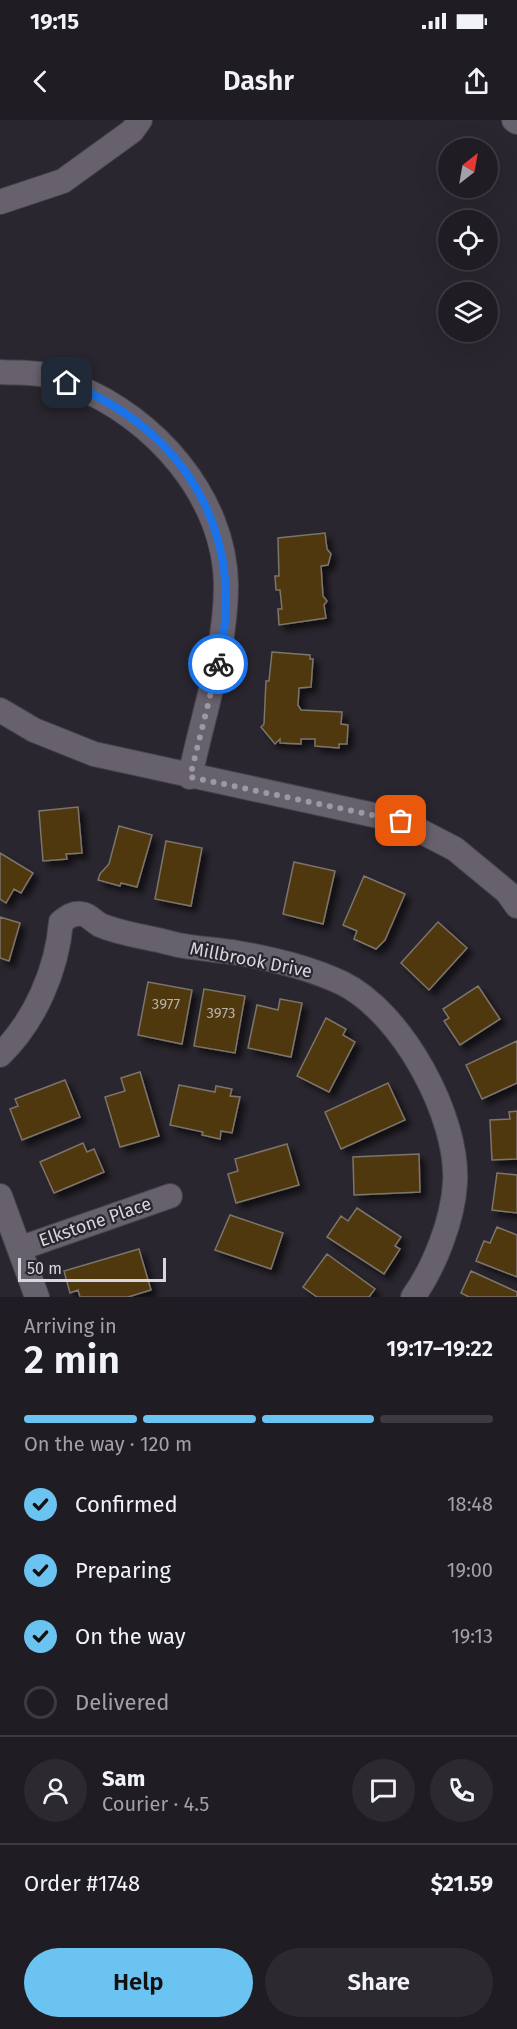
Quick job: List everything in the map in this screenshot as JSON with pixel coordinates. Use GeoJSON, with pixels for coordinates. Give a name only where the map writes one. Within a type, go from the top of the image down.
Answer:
{"type":"FeatureCollection","features":[{"type":"Feature","properties":{"kind":"street"},"geometry":{"type":"LineString","coordinates":[[0,202],[63,181],[132,131],[140,120]]}},
{"type":"Feature","properties":{"kind":"street"},"geometry":{"type":"LineString","coordinates":[[0,372],[47,375],[87,391],[129,414],[154,435],[180,465],[208,508],[223,554],[226,585],[221,648],[190,777]]}},
{"type":"Feature","properties":{"kind":"street"},"geometry":{"type":"LineString","coordinates":[[0,710],[34,729],[94,754],[190,777],[401,821],[455,849],[507,892],[517,906]]}},
{"type":"Feature","properties":{"kind":"street","name":"Millbrook Drive"},"geometry":{"type":"LineString","coordinates":[[0,1055],[18,1037],[40,998],[59,947],[61,922],[71,914],[84,914],[100,925],[184,947],[236,953],[306,967],[345,984],[374,1005],[404,1038],[432,1086],[453,1150],[455,1184],[446,1232],[413,1297]]}},
{"type":"Feature","properties":{"kind":"street"},"geometry":{"type":"LineString","coordinates":[[0,1196],[21,1248],[37,1297]]}},
{"type":"Feature","properties":{"kind":"street","name":"Elkstone Place"},"geometry":{"type":"LineString","coordinates":[[21,1248],[170,1196]]}},
{"type":"Feature","properties":{"kind":"building"},"geometry":{"type":"Polygon","coordinates":[[[325,533],[327,549],[331,554],[328,565],[321,566],[323,596],[327,601],[324,605],[326,618],[279,625],[278,609],[282,609],[280,590],[276,590],[275,576],[279,576],[278,538],[325,533]]]}},
{"type":"Feature","properties":{"kind":"building"},"geometry":{"type":"Polygon","coordinates":[[[272,652],[310,655],[310,659],[313,659],[311,687],[299,688],[298,705],[301,710],[342,712],[341,724],[348,725],[347,744],[339,744],[339,748],[315,746],[315,739],[301,739],[301,744],[280,743],[280,739],[275,744],[261,727],[264,724],[266,681],[269,681],[272,652]]]}},
{"type":"Feature","properties":{"kind":"building"},"geometry":{"type":"Polygon","coordinates":[[[78,807],[82,853],[66,854],[67,859],[43,861],[39,811],[78,807]]]}},
{"type":"Feature","properties":{"kind":"building"},"geometry":{"type":"Polygon","coordinates":[[[119,826],[152,835],[137,887],[121,883],[120,886],[98,880],[109,864],[119,826]]]}},
{"type":"Feature","properties":{"kind":"building"},"geometry":{"type":"Polygon","coordinates":[[[166,841],[202,848],[191,906],[155,899],[166,841]]]}},
{"type":"Feature","properties":{"kind":"building"},"geometry":{"type":"Polygon","coordinates":[[[0,853],[33,873],[21,893],[14,889],[6,903],[0,899],[0,853]]]}},
{"type":"Feature","properties":{"kind":"building"},"geometry":{"type":"Polygon","coordinates":[[[294,862],[335,871],[323,924],[283,914],[294,862]]]}},
{"type":"Feature","properties":{"kind":"building"},"geometry":{"type":"Polygon","coordinates":[[[364,876],[405,894],[385,940],[376,949],[354,939],[357,931],[343,925],[364,876]]]}},
{"type":"Feature","properties":{"kind":"building"},"geometry":{"type":"Polygon","coordinates":[[[0,917],[20,923],[9,961],[0,958],[0,917]]]}},
{"type":"Feature","properties":{"kind":"building"},"geometry":{"type":"Polygon","coordinates":[[[438,922],[467,948],[429,990],[401,963],[438,922]]]}},
{"type":"Feature","properties":{"kind":"building"},"geometry":{"type":"Polygon","coordinates":[[[148,982],[192,990],[182,1044],[138,1035],[148,982]]]}},
{"type":"Feature","properties":{"kind":"building"},"geometry":{"type":"Polygon","coordinates":[[[478,986],[500,1019],[460,1045],[444,1021],[449,1018],[443,1009],[478,986]]]}},
{"type":"Feature","properties":{"kind":"building"},"geometry":{"type":"Polygon","coordinates":[[[204,989],[245,996],[235,1053],[194,1046],[204,989]]]}},
{"type":"Feature","properties":{"kind":"building"},"geometry":{"type":"Polygon","coordinates":[[[280,999],[302,1003],[291,1057],[248,1048],[257,1005],[278,1010],[280,999]]]}},
{"type":"Feature","properties":{"kind":"building"},"geometry":{"type":"Polygon","coordinates":[[[326,1018],[346,1029],[343,1035],[355,1042],[329,1092],[297,1076],[326,1018]]]}},
{"type":"Feature","properties":{"kind":"building"},"geometry":{"type":"Polygon","coordinates":[[[517,1041],[517,1083],[482,1099],[466,1065],[517,1041]]]}},
{"type":"Feature","properties":{"kind":"building"},"geometry":{"type":"Polygon","coordinates":[[[140,1072],[159,1136],[120,1147],[105,1097],[125,1091],[121,1078],[140,1072]]]}},
{"type":"Feature","properties":{"kind":"building"},"geometry":{"type":"Polygon","coordinates":[[[65,1080],[80,1117],[22,1140],[10,1109],[18,1106],[15,1099],[65,1080]]]}},
{"type":"Feature","properties":{"kind":"building"},"geometry":{"type":"Polygon","coordinates":[[[388,1083],[405,1120],[341,1149],[325,1112],[388,1083]]]}},
{"type":"Feature","properties":{"kind":"building"},"geometry":{"type":"Polygon","coordinates":[[[179,1085],[215,1092],[216,1086],[232,1089],[230,1096],[240,1097],[232,1133],[221,1131],[220,1139],[202,1135],[203,1132],[170,1125],[179,1085]]]}},
{"type":"Feature","properties":{"kind":"building"},"geometry":{"type":"Polygon","coordinates":[[[517,1111],[517,1159],[492,1160],[490,1120],[510,1119],[509,1112],[517,1111]]]}},
{"type":"Feature","properties":{"kind":"building"},"geometry":{"type":"Polygon","coordinates":[[[83,1143],[87,1152],[94,1149],[104,1172],[54,1193],[40,1162],[83,1143]]]}},
{"type":"Feature","properties":{"kind":"building"},"geometry":{"type":"Polygon","coordinates":[[[287,1144],[299,1185],[236,1203],[228,1174],[238,1171],[235,1159],[287,1144]]]}},
{"type":"Feature","properties":{"kind":"building"},"geometry":{"type":"Polygon","coordinates":[[[419,1154],[420,1192],[354,1195],[353,1157],[419,1154]]]}},
{"type":"Feature","properties":{"kind":"building"},"geometry":{"type":"Polygon","coordinates":[[[497,1173],[517,1175],[517,1213],[492,1210],[497,1173]]]}},
{"type":"Feature","properties":{"kind":"building"},"geometry":{"type":"Polygon","coordinates":[[[357,1208],[401,1237],[395,1246],[400,1249],[384,1274],[327,1237],[341,1216],[348,1221],[357,1208]]]}},
{"type":"Feature","properties":{"kind":"building"},"geometry":{"type":"Polygon","coordinates":[[[230,1215],[283,1233],[271,1269],[215,1250],[230,1215]]]}},
{"type":"Feature","properties":{"kind":"building"},"geometry":{"type":"Polygon","coordinates":[[[497,1227],[517,1235],[517,1277],[476,1261],[484,1241],[490,1243],[497,1227]]]}},
{"type":"Feature","properties":{"kind":"building"},"geometry":{"type":"Polygon","coordinates":[[[139,1249],[151,1290],[128,1297],[80,1297],[78,1290],[70,1293],[64,1271],[139,1249]]]}},
{"type":"Feature","properties":{"kind":"building"},"geometry":{"type":"Polygon","coordinates":[[[327,1254],[375,1289],[369,1297],[317,1297],[303,1287],[327,1254]]]}},
{"type":"Feature","properties":{"kind":"building"},"geometry":{"type":"Polygon","coordinates":[[[471,1271],[517,1292],[517,1297],[469,1297],[461,1293],[471,1271]]]}},
{"type":"Feature","properties":{"kind":"way so far"},"geometry":{"type":"LineString","coordinates":[[218,664],[190,777],[339,806],[401,821]]}},
{"type":"Feature","properties":{"kind":"route"},"geometry":{"type":"LineString","coordinates":[[67,383],[129,414],[154,435],[180,465],[208,508],[223,554],[226,585],[218,664]]}}]}
